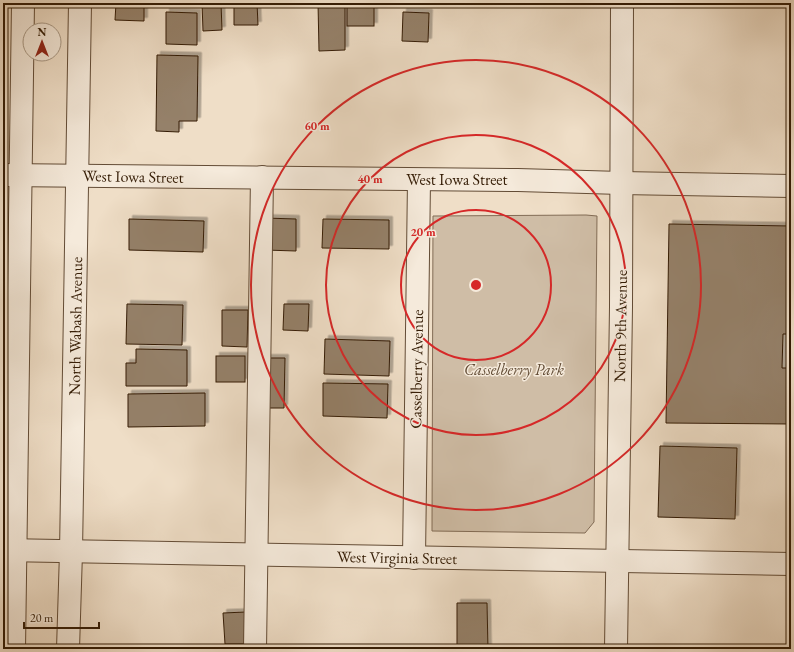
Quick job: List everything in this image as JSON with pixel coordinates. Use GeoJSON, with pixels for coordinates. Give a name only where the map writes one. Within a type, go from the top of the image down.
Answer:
{"type":"FeatureCollection","features":[{"type":"Feature","properties":{"kind":"street"},"geometry":{"type":"LineString","coordinates":[[14,649],[9,550],[12,175],[23,3]]}},
{"type":"Feature","properties":{"kind":"street","name":"North Wabash Avenue"},"geometry":{"type":"LineString","coordinates":[[68,649],[80,3]]}},
{"type":"Feature","properties":{"kind":"street","name":"North 9th Avenue"},"geometry":{"type":"LineString","coordinates":[[616,649],[621,307],[622,3]]}},
{"type":"Feature","properties":{"kind":"street","name":"West Iowa Street"},"geometry":{"type":"LineString","coordinates":[[12,175],[518,180],[791,186]]}},
{"type":"Feature","properties":{"kind":"street"},"geometry":{"type":"LineString","coordinates":[[254,649],[262,178]]}},
{"type":"Feature","properties":{"kind":"street","name":"Casselberry Avenue"},"geometry":{"type":"LineString","coordinates":[[414,558],[419,180]]}},
{"type":"Feature","properties":{"kind":"street","name":"West Virginia Street"},"geometry":{"type":"LineString","coordinates":[[9,550],[791,564]]}},
{"type":"Feature","properties":{"kind":"green space","name":"Casselberry Park"},"geometry":{"type":"Polygon","coordinates":[[[433,216],[597,216],[594,522],[585,533],[432,531],[433,216]]]}},
{"type":"Feature","properties":{"kind":"building"},"geometry":{"type":"Polygon","coordinates":[[[116,3],[144,3],[144,21],[115,20],[116,3]]]}},
{"type":"Feature","properties":{"kind":"building"},"geometry":{"type":"Polygon","coordinates":[[[202,3],[221,3],[222,30],[203,31],[202,3]]]}},
{"type":"Feature","properties":{"kind":"building"},"geometry":{"type":"Polygon","coordinates":[[[234,3],[257,3],[258,25],[234,25],[234,3]]]}},
{"type":"Feature","properties":{"kind":"building"},"geometry":{"type":"Polygon","coordinates":[[[318,3],[345,3],[345,50],[319,51],[318,3]]]}},
{"type":"Feature","properties":{"kind":"building"},"geometry":{"type":"Polygon","coordinates":[[[347,3],[374,3],[374,26],[347,26],[347,3]]]}},
{"type":"Feature","properties":{"kind":"building"},"geometry":{"type":"Polygon","coordinates":[[[166,12],[197,13],[197,45],[166,44],[166,12]]]}},
{"type":"Feature","properties":{"kind":"building"},"geometry":{"type":"Polygon","coordinates":[[[403,12],[429,13],[428,42],[402,41],[403,12]]]}},
{"type":"Feature","properties":{"kind":"building"},"geometry":{"type":"Polygon","coordinates":[[[157,55],[198,56],[197,121],[179,121],[179,132],[156,131],[157,55]]]}},
{"type":"Feature","properties":{"kind":"building"},"geometry":{"type":"Polygon","coordinates":[[[265,218],[296,219],[296,251],[265,250],[265,218]]]}},
{"type":"Feature","properties":{"kind":"building"},"geometry":{"type":"Polygon","coordinates":[[[129,219],[204,221],[203,252],[129,250],[129,219]]]}},
{"type":"Feature","properties":{"kind":"building"},"geometry":{"type":"Polygon","coordinates":[[[323,219],[389,220],[389,249],[322,248],[323,219]]]}},
{"type":"Feature","properties":{"kind":"building"},"geometry":{"type":"Polygon","coordinates":[[[669,224],[791,226],[791,334],[783,334],[782,368],[791,368],[791,424],[666,423],[669,224]]]}},
{"type":"Feature","properties":{"kind":"building"},"geometry":{"type":"Polygon","coordinates":[[[127,304],[183,305],[182,345],[126,344],[127,304]]]}},
{"type":"Feature","properties":{"kind":"building"},"geometry":{"type":"Polygon","coordinates":[[[284,304],[309,304],[308,331],[283,330],[284,304]]]}},
{"type":"Feature","properties":{"kind":"building"},"geometry":{"type":"Polygon","coordinates":[[[222,310],[248,310],[247,347],[222,346],[222,310]]]}},
{"type":"Feature","properties":{"kind":"building"},"geometry":{"type":"Polygon","coordinates":[[[325,339],[390,341],[389,376],[324,374],[325,339]]]}},
{"type":"Feature","properties":{"kind":"building"},"geometry":{"type":"Polygon","coordinates":[[[136,349],[187,350],[187,386],[126,386],[126,363],[136,363],[136,349]]]}},
{"type":"Feature","properties":{"kind":"building"},"geometry":{"type":"Polygon","coordinates":[[[216,356],[245,356],[245,382],[216,382],[216,356]]]}},
{"type":"Feature","properties":{"kind":"building"},"geometry":{"type":"Polygon","coordinates":[[[261,358],[285,358],[284,408],[260,408],[261,358]]]}},
{"type":"Feature","properties":{"kind":"building"},"geometry":{"type":"Polygon","coordinates":[[[323,383],[388,384],[387,418],[323,416],[323,383]]]}},
{"type":"Feature","properties":{"kind":"building"},"geometry":{"type":"Polygon","coordinates":[[[205,393],[205,426],[128,427],[128,394],[205,393]]]}},
{"type":"Feature","properties":{"kind":"building"},"geometry":{"type":"Polygon","coordinates":[[[660,446],[737,448],[735,519],[658,517],[660,446]]]}},
{"type":"Feature","properties":{"kind":"building"},"geometry":{"type":"Polygon","coordinates":[[[457,603],[487,603],[488,649],[457,649],[457,603]]]}},
{"type":"Feature","properties":{"kind":"building"},"geometry":{"type":"Polygon","coordinates":[[[246,612],[247,644],[225,644],[223,613],[246,612]]]}}]}
